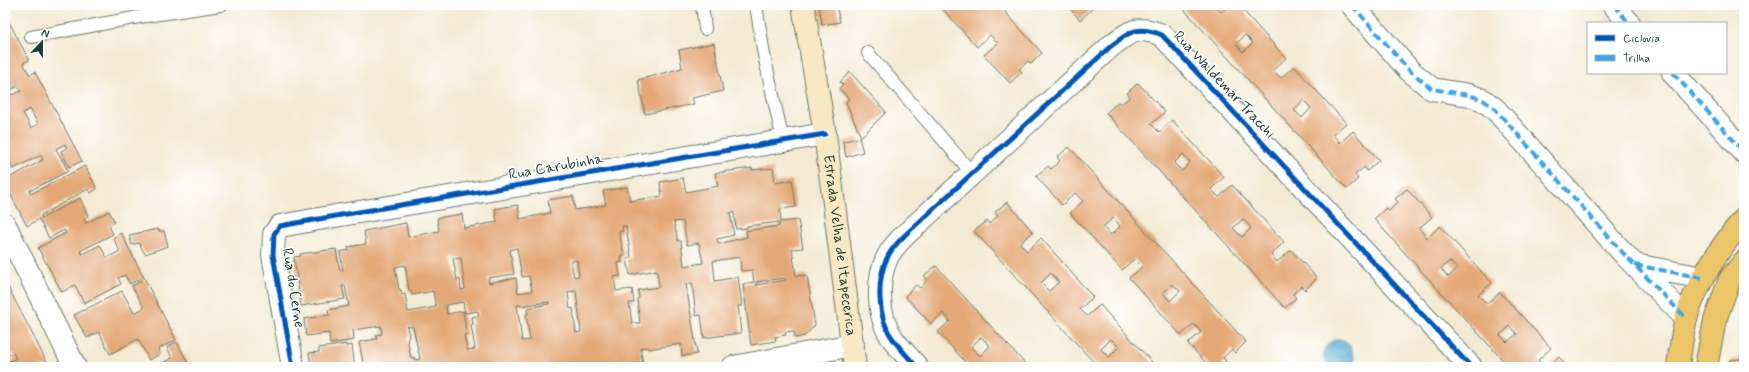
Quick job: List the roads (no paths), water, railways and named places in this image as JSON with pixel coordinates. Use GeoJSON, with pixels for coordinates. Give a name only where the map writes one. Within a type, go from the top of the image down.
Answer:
{"type":"FeatureCollection","features":[{"type":"Feature","properties":{"kind":"main road","name":"Estrada Velha de Itapecerica"},"geometry":{"type":"LineString","coordinates":[[803,5],[825,134],[855,367]]}},
{"type":"Feature","properties":{"kind":"main road"},"geometry":{"type":"LineString","coordinates":[[1678,367],[1686,318],[1698,287],[1716,256],[1744,219]]}},
{"type":"Feature","properties":{"kind":"main road"},"geometry":{"type":"LineString","coordinates":[[1706,367],[1716,320],[1730,279],[1744,262]]}},
{"type":"Feature","properties":{"kind":"street"},"geometry":{"type":"LineString","coordinates":[[1352,5],[1409,70],[1432,89],[1469,95],[1483,100],[1495,109],[1635,265],[1686,318]]}},
{"type":"Feature","properties":{"kind":"street"},"geometry":{"type":"LineString","coordinates":[[1614,5],[1627,22]]}},
{"type":"Feature","properties":{"kind":"street","name":"Rua Waldemar Tracchi"},"geometry":{"type":"LineString","coordinates":[[917,367],[892,338],[886,328],[880,302],[880,285],[883,269],[888,255],[895,245],[1110,46],[1137,29],[1149,30],[1162,35],[1471,367]]}},
{"type":"Feature","properties":{"kind":"street"},"geometry":{"type":"LineString","coordinates":[[1674,74],[1744,152]]}},
{"type":"Feature","properties":{"kind":"street","name":"Rua Carubinha"},"geometry":{"type":"LineString","coordinates":[[291,223],[825,134]]}},
{"type":"Feature","properties":{"kind":"street","name":"Rua do Cerne"},"geometry":{"type":"LineString","coordinates":[[291,223],[280,226],[274,234],[273,255],[293,367]]}},
{"type":"Feature","properties":{"kind":"street"},"geometry":{"type":"LineString","coordinates":[[5,225],[75,367]]}},
{"type":"Feature","properties":{"kind":"street"},"geometry":{"type":"LineString","coordinates":[[1635,265],[1704,278]]}},
{"type":"Feature","properties":{"kind":"street"},"geometry":{"type":"LineString","coordinates":[[733,367],[853,345]]}},
{"type":"Feature","properties":{"kind":"lane"},"geometry":{"type":"LineString","coordinates":[[31,37],[139,17],[221,5]]}},
{"type":"Feature","properties":{"kind":"lane"},"geometry":{"type":"LineString","coordinates":[[702,5],[705,29]]}},
{"type":"Feature","properties":{"kind":"lane"},"geometry":{"type":"LineString","coordinates":[[756,5],[764,55],[783,141]]}},
{"type":"Feature","properties":{"kind":"lane"},"geometry":{"type":"LineString","coordinates":[[868,53],[972,173]]}},
{"type":"Feature","properties":{"kind":"water"},"geometry":{"type":"Polygon","coordinates":[[[1338,339],[1343,340],[1350,346],[1357,367],[1330,367],[1326,363],[1324,359],[1324,350],[1329,343],[1338,339]]]}}]}
